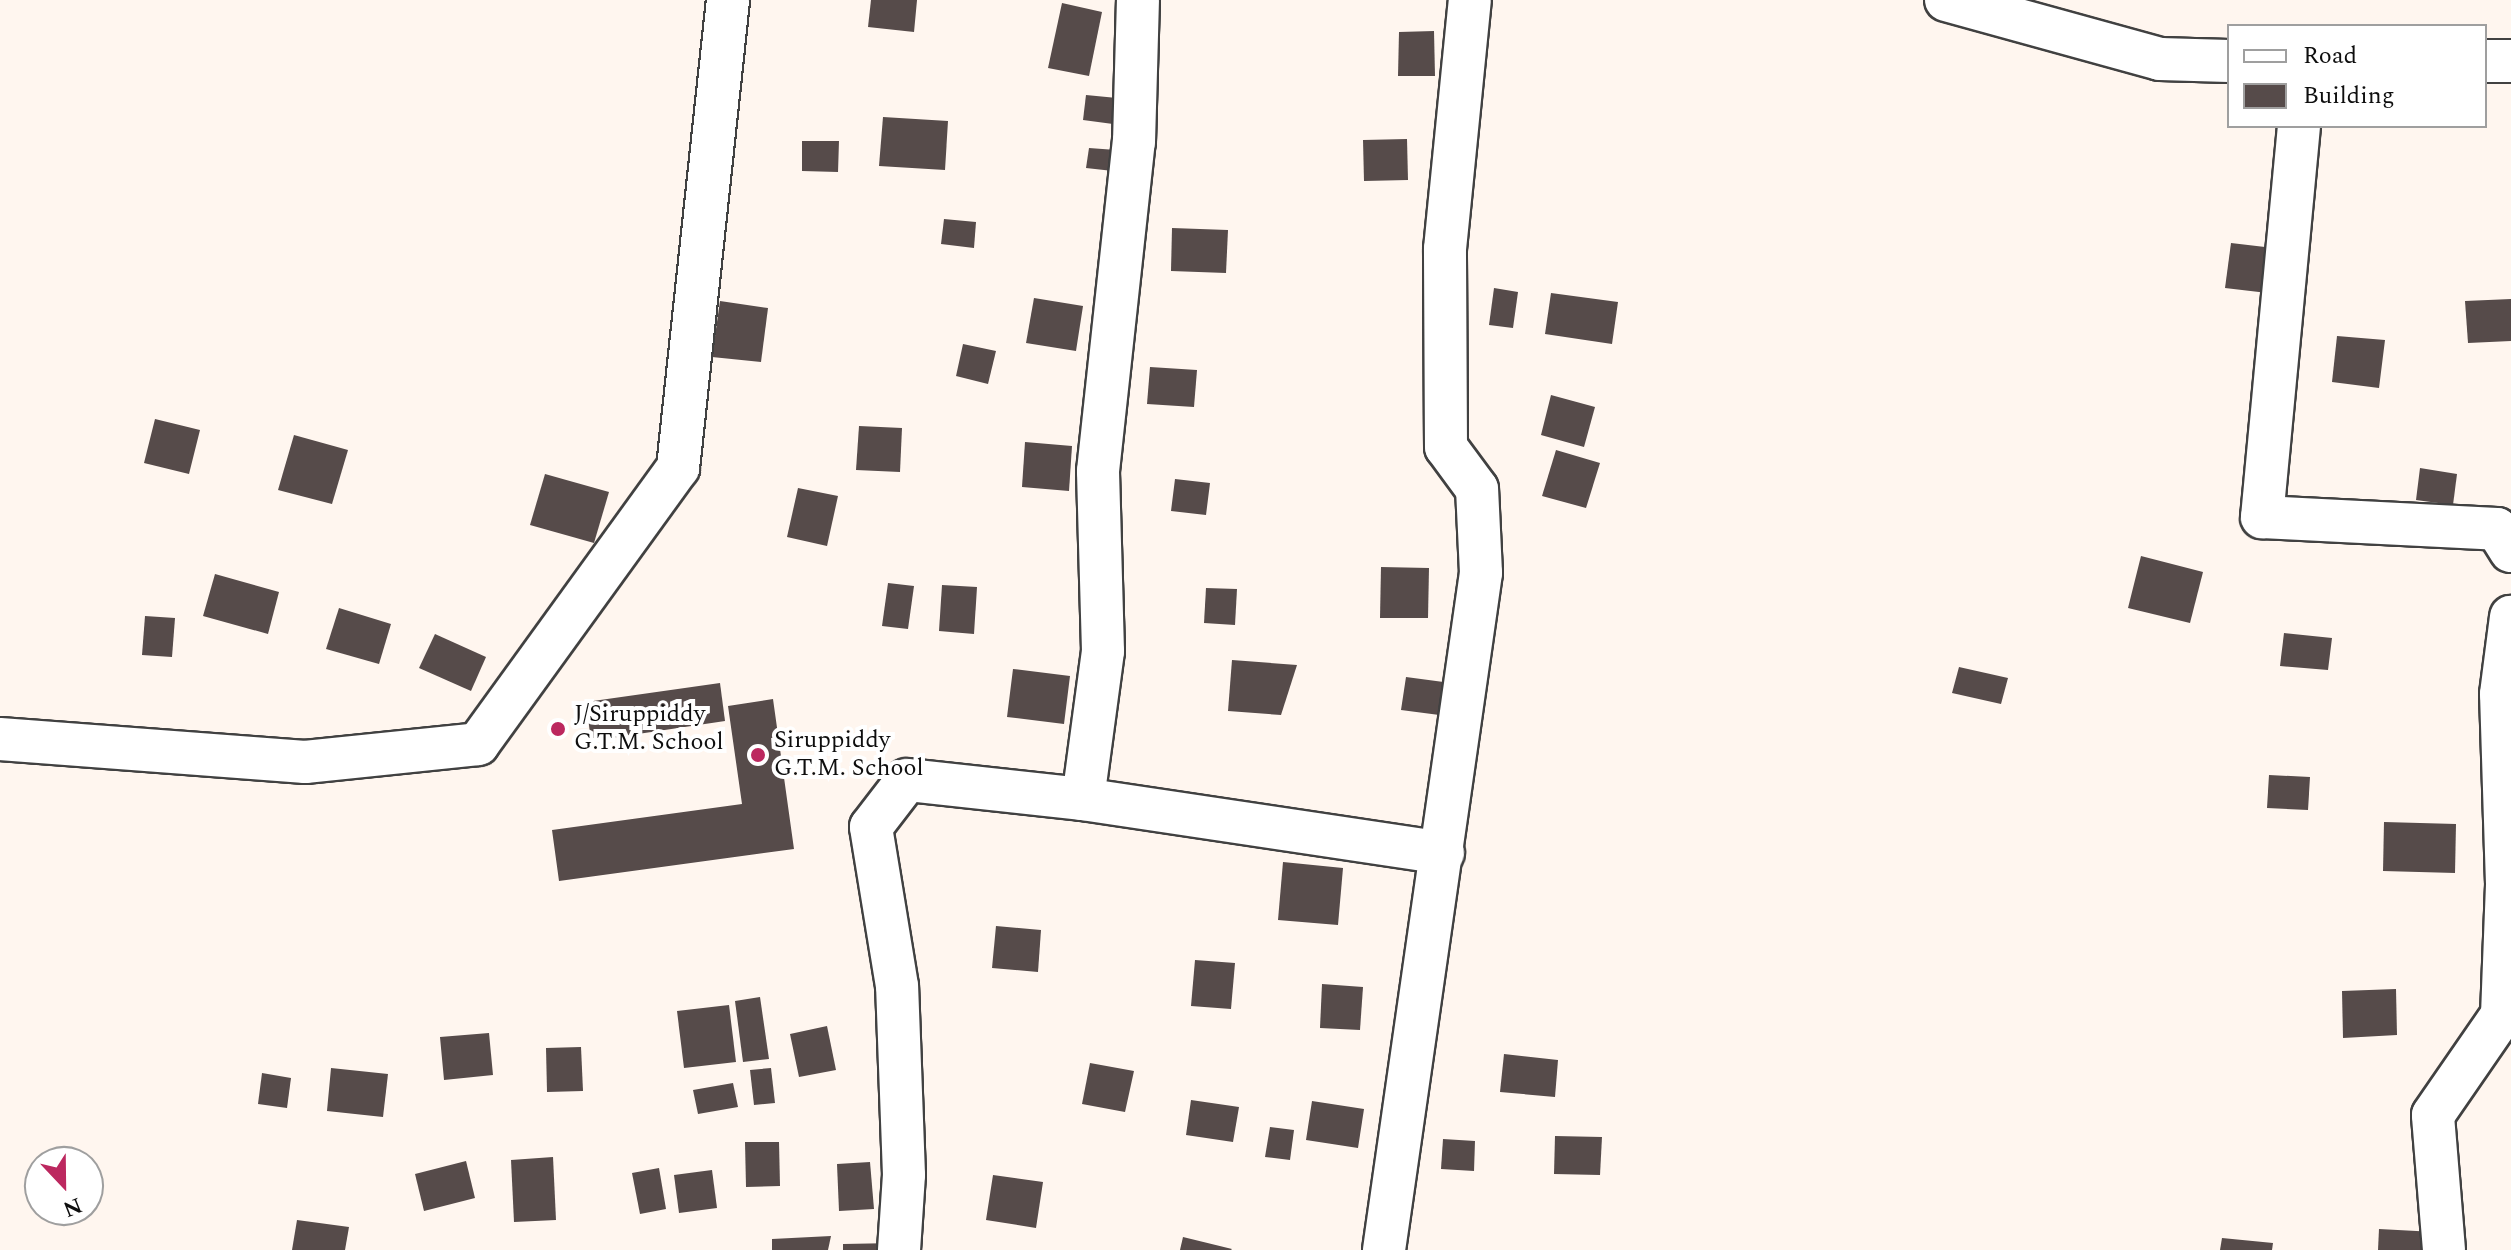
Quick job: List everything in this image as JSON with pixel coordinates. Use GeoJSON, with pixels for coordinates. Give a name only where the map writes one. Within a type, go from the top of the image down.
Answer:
{"type":"FeatureCollection","features":[{"type":"Feature","properties":{"kind":"street"},"geometry":{"type":"LineString","coordinates":[[0,739],[305,762],[478,744],[678,468],[728,0]]}},
{"type":"Feature","properties":{"kind":"street"},"geometry":{"type":"LineString","coordinates":[[1083,799],[1103,651],[1098,471],[1134,142],[1138,0]]}},
{"type":"Feature","properties":{"kind":"street"},"geometry":{"type":"LineString","coordinates":[[1384,1250],[1481,573],[1477,489],[1446,447],[1445,249],[1470,0]]}},
{"type":"Feature","properties":{"kind":"street"},"geometry":{"type":"LineString","coordinates":[[1946,0],[2160,59],[2227,61]]}},
{"type":"Feature","properties":{"kind":"street"},"geometry":{"type":"LineString","coordinates":[[2487,61],[2511,61]]}},
{"type":"Feature","properties":{"kind":"street"},"geometry":{"type":"LineString","coordinates":[[2299,128],[2262,517],[2497,529],[2511,551]]}},
{"type":"Feature","properties":{"kind":"street"},"geometry":{"type":"LineString","coordinates":[[2444,1250],[2433,1115],[2507,1016],[2507,884],[2501,694],[2511,617]]}},
{"type":"Feature","properties":{"kind":"street"},"geometry":{"type":"LineString","coordinates":[[899,1250],[904,1175],[897,986],[871,827],[907,780],[1083,799],[1443,853]]}},
{"type":"Feature","properties":{"kind":"building"},"geometry":{"type":"Polygon","coordinates":[[[871,0],[917,0],[914,32],[868,27],[871,0]]]}},
{"type":"Feature","properties":{"kind":"building"},"geometry":{"type":"Polygon","coordinates":[[[1062,3],[1102,12],[1089,76],[1048,68],[1062,3]]]}},
{"type":"Feature","properties":{"kind":"building"},"geometry":{"type":"Polygon","coordinates":[[[1434,31],[1435,76],[1398,76],[1399,32],[1434,31]]]}},
{"type":"Feature","properties":{"kind":"building"},"geometry":{"type":"Polygon","coordinates":[[[1086,95],[1117,98],[1113,124],[1083,120],[1086,95]]]}},
{"type":"Feature","properties":{"kind":"building"},"geometry":{"type":"Polygon","coordinates":[[[883,117],[948,121],[945,170],[879,166],[883,117]]]}},
{"type":"Feature","properties":{"kind":"building"},"geometry":{"type":"Polygon","coordinates":[[[1407,139],[1408,180],[1364,181],[1363,140],[1407,139]]]}},
{"type":"Feature","properties":{"kind":"building"},"geometry":{"type":"Polygon","coordinates":[[[802,141],[839,141],[838,172],[802,171],[802,141]]]}},
{"type":"Feature","properties":{"kind":"building"},"geometry":{"type":"Polygon","coordinates":[[[1089,148],[1116,150],[1113,171],[1086,168],[1089,148]]]}},
{"type":"Feature","properties":{"kind":"building"},"geometry":{"type":"Polygon","coordinates":[[[944,219],[976,222],[974,248],[941,244],[944,219]]]}},
{"type":"Feature","properties":{"kind":"building"},"geometry":{"type":"Polygon","coordinates":[[[1172,228],[1228,230],[1226,273],[1171,271],[1172,228]]]}},
{"type":"Feature","properties":{"kind":"building"},"geometry":{"type":"Polygon","coordinates":[[[2231,243],[2282,249],[2276,294],[2225,288],[2231,243]]]}},
{"type":"Feature","properties":{"kind":"building"},"geometry":{"type":"Polygon","coordinates":[[[1494,288],[1518,292],[1513,328],[1489,325],[1494,288]]]}},
{"type":"Feature","properties":{"kind":"building"},"geometry":{"type":"Polygon","coordinates":[[[1551,293],[1618,302],[1612,344],[1545,334],[1551,293]]]}},
{"type":"Feature","properties":{"kind":"building"},"geometry":{"type":"Polygon","coordinates":[[[1034,298],[1083,306],[1076,351],[1026,343],[1034,298]]]}},
{"type":"Feature","properties":{"kind":"building"},"geometry":{"type":"Polygon","coordinates":[[[2511,299],[2511,341],[2468,343],[2465,301],[2511,299]]]}},
{"type":"Feature","properties":{"kind":"building"},"geometry":{"type":"Polygon","coordinates":[[[720,301],[768,308],[761,362],[712,357],[720,301]]]}},
{"type":"Feature","properties":{"kind":"building"},"geometry":{"type":"Polygon","coordinates":[[[2337,336],[2385,340],[2379,388],[2332,382],[2337,336]]]}},
{"type":"Feature","properties":{"kind":"building"},"geometry":{"type":"Polygon","coordinates":[[[963,344],[996,351],[988,384],[956,376],[963,344]]]}},
{"type":"Feature","properties":{"kind":"building"},"geometry":{"type":"Polygon","coordinates":[[[1150,367],[1197,370],[1194,407],[1147,404],[1150,367]]]}},
{"type":"Feature","properties":{"kind":"building"},"geometry":{"type":"Polygon","coordinates":[[[1551,395],[1595,407],[1584,447],[1541,435],[1551,395]]]}},
{"type":"Feature","properties":{"kind":"building"},"geometry":{"type":"Polygon","coordinates":[[[155,419],[200,430],[189,474],[144,463],[155,419]]]}},
{"type":"Feature","properties":{"kind":"building"},"geometry":{"type":"Polygon","coordinates":[[[859,426],[902,428],[900,472],[856,470],[859,426]]]}},
{"type":"Feature","properties":{"kind":"building"},"geometry":{"type":"Polygon","coordinates":[[[294,435],[348,450],[332,504],[278,490],[294,435]]]}},
{"type":"Feature","properties":{"kind":"building"},"geometry":{"type":"Polygon","coordinates":[[[1025,442],[1072,446],[1069,491],[1022,487],[1025,442]]]}},
{"type":"Feature","properties":{"kind":"building"},"geometry":{"type":"Polygon","coordinates":[[[1556,450],[1600,463],[1586,508],[1542,496],[1556,450]]]}},
{"type":"Feature","properties":{"kind":"building"},"geometry":{"type":"Polygon","coordinates":[[[2420,468],[2457,474],[2453,505],[2416,500],[2420,468]]]}},
{"type":"Feature","properties":{"kind":"building"},"geometry":{"type":"Polygon","coordinates":[[[545,474],[609,492],[594,543],[530,525],[545,474]]]}},
{"type":"Feature","properties":{"kind":"building"},"geometry":{"type":"Polygon","coordinates":[[[1175,479],[1210,483],[1206,515],[1171,511],[1175,479]]]}},
{"type":"Feature","properties":{"kind":"building"},"geometry":{"type":"Polygon","coordinates":[[[798,488],[838,496],[827,546],[787,537],[798,488]]]}},
{"type":"Feature","properties":{"kind":"building"},"geometry":{"type":"Polygon","coordinates":[[[2141,556],[2203,572],[2190,623],[2128,608],[2141,556]]]}},
{"type":"Feature","properties":{"kind":"building"},"geometry":{"type":"Polygon","coordinates":[[[1381,567],[1429,568],[1428,618],[1380,618],[1381,567]]]}},
{"type":"Feature","properties":{"kind":"building"},"geometry":{"type":"Polygon","coordinates":[[[215,574],[279,592],[268,634],[203,616],[215,574]]]}},
{"type":"Feature","properties":{"kind":"building"},"geometry":{"type":"Polygon","coordinates":[[[888,583],[914,586],[908,629],[882,626],[888,583]]]}},
{"type":"Feature","properties":{"kind":"building"},"geometry":{"type":"Polygon","coordinates":[[[942,585],[977,587],[974,634],[939,631],[942,585]]]}},
{"type":"Feature","properties":{"kind":"building"},"geometry":{"type":"Polygon","coordinates":[[[1206,588],[1237,589],[1235,625],[1204,623],[1206,588]]]}},
{"type":"Feature","properties":{"kind":"building"},"geometry":{"type":"Polygon","coordinates":[[[339,608],[391,624],[379,664],[326,649],[339,608]]]}},
{"type":"Feature","properties":{"kind":"building"},"geometry":{"type":"Polygon","coordinates":[[[145,616],[175,618],[172,657],[142,655],[145,616]]]}},
{"type":"Feature","properties":{"kind":"building"},"geometry":{"type":"Polygon","coordinates":[[[2284,633],[2332,638],[2328,670],[2280,666],[2284,633]]]}},
{"type":"Feature","properties":{"kind":"building"},"geometry":{"type":"Polygon","coordinates":[[[435,634],[486,657],[471,691],[419,668],[435,634]]]}},
{"type":"Feature","properties":{"kind":"building"},"geometry":{"type":"Polygon","coordinates":[[[1232,660],[1297,665],[1281,715],[1228,711],[1232,660]]]}},
{"type":"Feature","properties":{"kind":"building"},"geometry":{"type":"Polygon","coordinates":[[[1959,667],[2008,678],[2001,704],[1952,693],[1959,667]]]}},
{"type":"Feature","properties":{"kind":"building"},"geometry":{"type":"Polygon","coordinates":[[[1013,669],[1070,676],[1064,724],[1007,717],[1013,669]]]}},
{"type":"Feature","properties":{"kind":"building"},"geometry":{"type":"Polygon","coordinates":[[[1406,677],[1451,683],[1447,716],[1401,710],[1406,677]]]}},
{"type":"Feature","properties":{"kind":"building","name":"Siruppiddy G.T.M. School"},"geometry":{"type":"Polygon","coordinates":[[[720,683],[725,721],[591,741],[586,702],[720,683]]]}},
{"type":"Feature","properties":{"kind":"building","name":"Siruppiddy G.T.M. School"},"geometry":{"type":"Polygon","coordinates":[[[773,699],[794,849],[559,881],[552,830],[742,804],[728,706],[773,699]]]}},
{"type":"Feature","properties":{"kind":"building"},"geometry":{"type":"Polygon","coordinates":[[[2269,775],[2310,777],[2308,810],[2267,808],[2269,775]]]}},
{"type":"Feature","properties":{"kind":"building"},"geometry":{"type":"Polygon","coordinates":[[[2384,822],[2456,824],[2455,873],[2383,871],[2384,822]]]}},
{"type":"Feature","properties":{"kind":"building"},"geometry":{"type":"Polygon","coordinates":[[[1283,862],[1343,868],[1338,925],[1278,920],[1283,862]]]}},
{"type":"Feature","properties":{"kind":"building"},"geometry":{"type":"Polygon","coordinates":[[[996,926],[1041,930],[1038,972],[992,968],[996,926]]]}},
{"type":"Feature","properties":{"kind":"building"},"geometry":{"type":"Polygon","coordinates":[[[1195,960],[1235,963],[1231,1009],[1191,1006],[1195,960]]]}},
{"type":"Feature","properties":{"kind":"building"},"geometry":{"type":"Polygon","coordinates":[[[1322,984],[1363,987],[1360,1030],[1320,1028],[1322,984]]]}},
{"type":"Feature","properties":{"kind":"building"},"geometry":{"type":"Polygon","coordinates":[[[2396,989],[2397,1035],[2343,1038],[2342,991],[2396,989]]]}},
{"type":"Feature","properties":{"kind":"building"},"geometry":{"type":"Polygon","coordinates":[[[760,997],[769,1059],[743,1062],[735,1001],[760,997]]]}},
{"type":"Feature","properties":{"kind":"building"},"geometry":{"type":"Polygon","coordinates":[[[729,1005],[736,1062],[684,1068],[677,1011],[729,1005]]]}},
{"type":"Feature","properties":{"kind":"building"},"geometry":{"type":"Polygon","coordinates":[[[827,1026],[836,1070],[799,1077],[790,1034],[827,1026]]]}},
{"type":"Feature","properties":{"kind":"building"},"geometry":{"type":"Polygon","coordinates":[[[489,1033],[493,1075],[444,1080],[440,1037],[489,1033]]]}},
{"type":"Feature","properties":{"kind":"building"},"geometry":{"type":"Polygon","coordinates":[[[581,1047],[583,1091],[547,1092],[546,1048],[581,1047]]]}},
{"type":"Feature","properties":{"kind":"building"},"geometry":{"type":"Polygon","coordinates":[[[1504,1054],[1558,1060],[1555,1097],[1500,1092],[1504,1054]]]}},
{"type":"Feature","properties":{"kind":"building"},"geometry":{"type":"Polygon","coordinates":[[[1090,1063],[1134,1071],[1125,1112],[1082,1104],[1090,1063]]]}},
{"type":"Feature","properties":{"kind":"building"},"geometry":{"type":"Polygon","coordinates":[[[331,1068],[388,1074],[383,1117],[327,1111],[331,1068]]]}},
{"type":"Feature","properties":{"kind":"building"},"geometry":{"type":"Polygon","coordinates":[[[771,1068],[775,1103],[754,1105],[750,1070],[771,1068]]]}},
{"type":"Feature","properties":{"kind":"building"},"geometry":{"type":"Polygon","coordinates":[[[262,1073],[291,1078],[287,1108],[258,1104],[262,1073]]]}},
{"type":"Feature","properties":{"kind":"building"},"geometry":{"type":"Polygon","coordinates":[[[733,1083],[738,1107],[698,1114],[693,1090],[733,1083]]]}},
{"type":"Feature","properties":{"kind":"building"},"geometry":{"type":"Polygon","coordinates":[[[1191,1100],[1239,1107],[1233,1142],[1186,1135],[1191,1100]]]}},
{"type":"Feature","properties":{"kind":"building"},"geometry":{"type":"Polygon","coordinates":[[[1312,1101],[1364,1109],[1358,1148],[1306,1140],[1312,1101]]]}},
{"type":"Feature","properties":{"kind":"building"},"geometry":{"type":"Polygon","coordinates":[[[1270,1127],[1294,1130],[1290,1160],[1265,1157],[1270,1127]]]}},
{"type":"Feature","properties":{"kind":"building"},"geometry":{"type":"Polygon","coordinates":[[[1555,1136],[1602,1137],[1600,1175],[1554,1174],[1555,1136]]]}},
{"type":"Feature","properties":{"kind":"building"},"geometry":{"type":"Polygon","coordinates":[[[1443,1139],[1475,1141],[1474,1171],[1441,1169],[1443,1139]]]}},
{"type":"Feature","properties":{"kind":"building"},"geometry":{"type":"Polygon","coordinates":[[[745,1142],[779,1142],[780,1186],[746,1187],[745,1142]]]}},
{"type":"Feature","properties":{"kind":"building"},"geometry":{"type":"Polygon","coordinates":[[[553,1157],[556,1220],[514,1222],[511,1160],[553,1157]]]}},
{"type":"Feature","properties":{"kind":"building"},"geometry":{"type":"Polygon","coordinates":[[[466,1161],[475,1198],[424,1211],[415,1174],[466,1161]]]}},
{"type":"Feature","properties":{"kind":"building"},"geometry":{"type":"Polygon","coordinates":[[[870,1162],[874,1209],[839,1211],[837,1164],[870,1162]]]}},
{"type":"Feature","properties":{"kind":"building"},"geometry":{"type":"Polygon","coordinates":[[[659,1168],[666,1209],[640,1214],[632,1173],[659,1168]]]}},
{"type":"Feature","properties":{"kind":"building"},"geometry":{"type":"Polygon","coordinates":[[[712,1170],[717,1208],[679,1213],[674,1175],[712,1170]]]}},
{"type":"Feature","properties":{"kind":"building"},"geometry":{"type":"Polygon","coordinates":[[[993,1175],[1043,1182],[1036,1228],[986,1220],[993,1175]]]}},
{"type":"Feature","properties":{"kind":"building"},"geometry":{"type":"Polygon","coordinates":[[[297,1220],[349,1227],[345,1250],[292,1250],[297,1220]]]}},
{"type":"Feature","properties":{"kind":"building"},"geometry":{"type":"Polygon","coordinates":[[[2379,1229],[2435,1232],[2434,1250],[2378,1250],[2379,1229]]]}},
{"type":"Feature","properties":{"kind":"building"},"geometry":{"type":"Polygon","coordinates":[[[831,1236],[828,1250],[772,1250],[772,1239],[831,1236]]]}},
{"type":"Feature","properties":{"kind":"building"},"geometry":{"type":"Polygon","coordinates":[[[1183,1237],[1232,1249],[1180,1250],[1183,1237]]]}},
{"type":"Feature","properties":{"kind":"building"},"geometry":{"type":"Polygon","coordinates":[[[2222,1238],[2273,1243],[2272,1250],[2220,1250],[2222,1238]]]}},
{"type":"Feature","properties":{"kind":"building"},"geometry":{"type":"Polygon","coordinates":[[[895,1243],[893,1250],[843,1250],[843,1244],[895,1243]]]}},
{"type":"Feature","properties":{"kind":"place","name":"J/Siruppiddy G.T.M. School"},"geometry":{"type":"Point","coordinates":[558,729]}},
{"type":"Feature","properties":{"kind":"place","name":"Siruppiddy G.T.M. School"},"geometry":{"type":"Point","coordinates":[758,755]}}]}
